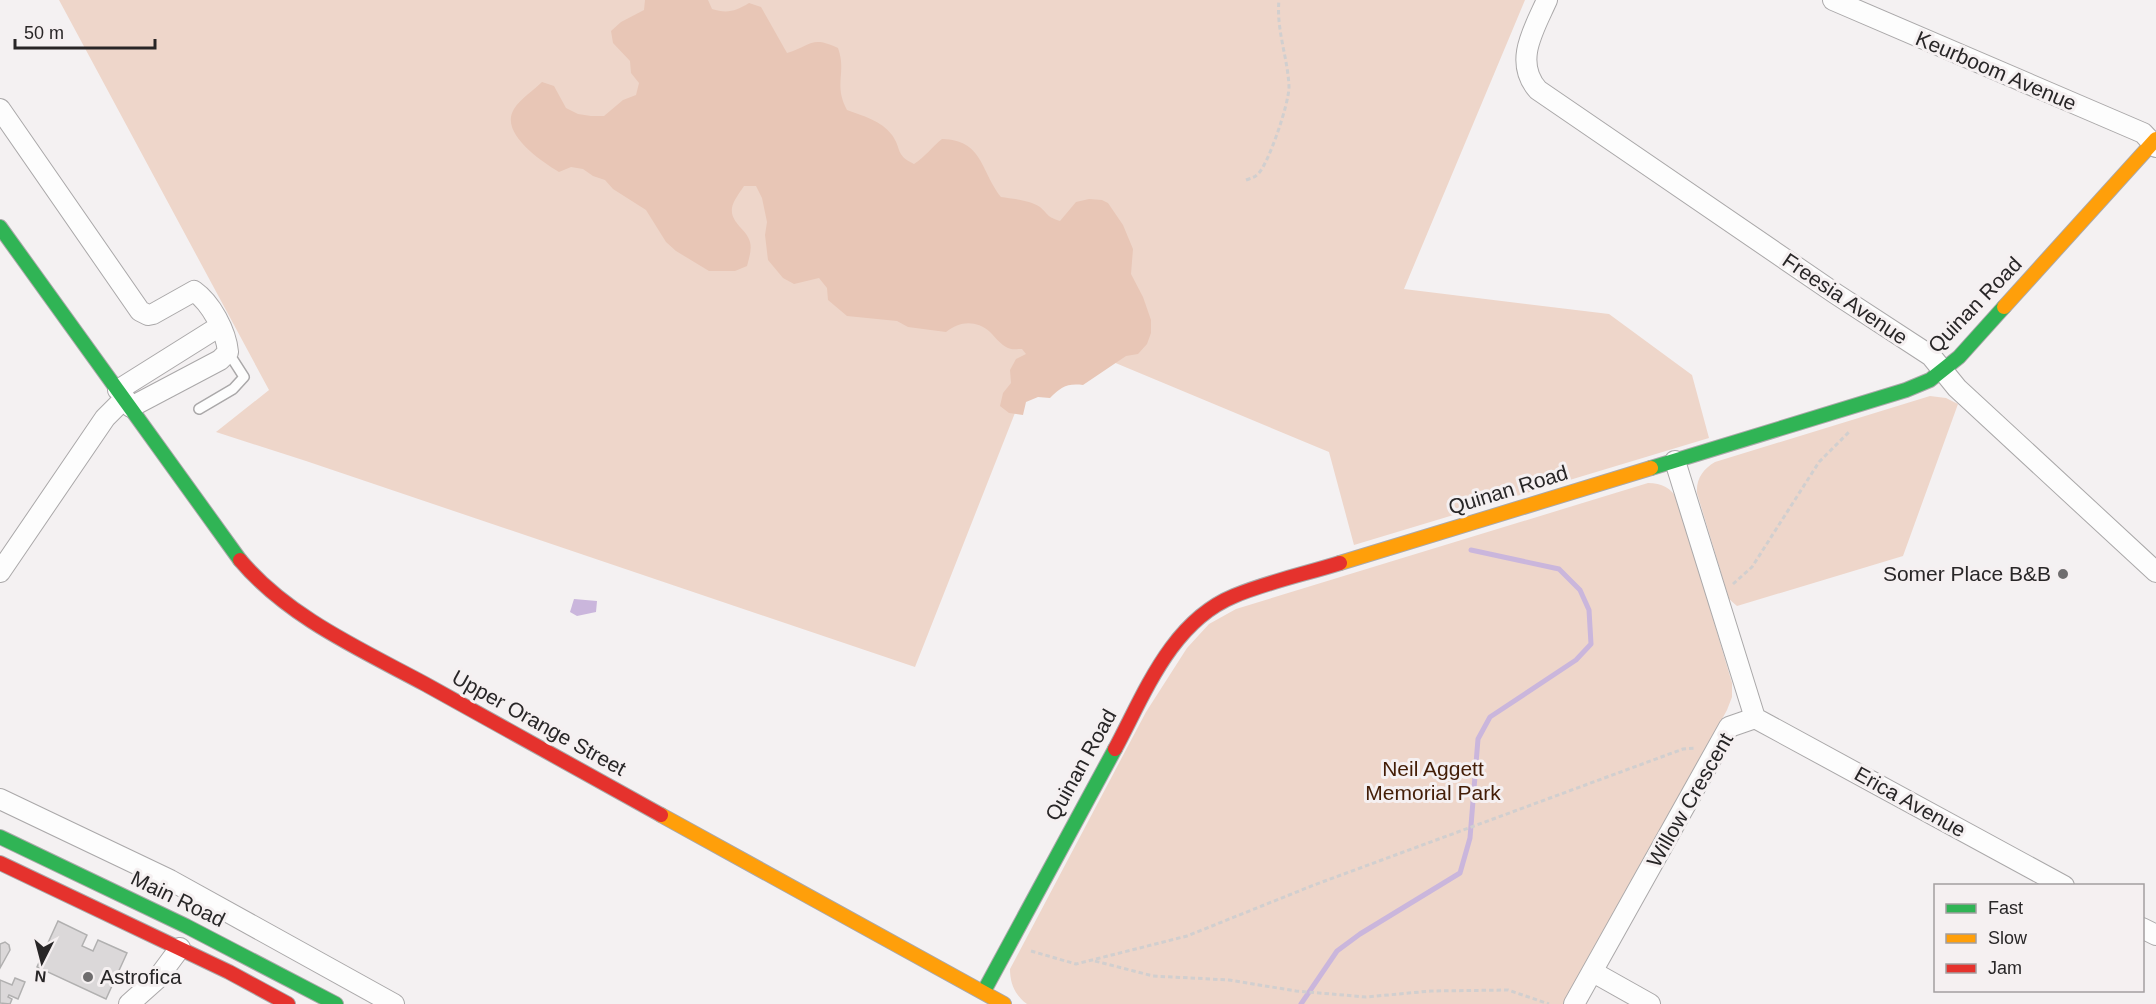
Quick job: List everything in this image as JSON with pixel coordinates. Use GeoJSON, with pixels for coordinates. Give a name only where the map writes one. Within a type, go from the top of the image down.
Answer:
{"type":"FeatureCollection","features":[{"type":"Feature","properties":{"kind":"street","name":"Freesia Avenue"},"geometry":{"type":"LineString","coordinates":[[1546,0],[1527,47],[1526,70],[1533,84],[1546,96],[1930,356],[1957,388],[2156,572]]}},
{"type":"Feature","properties":{"kind":"street","name":"Keurboom Avenue"},"geometry":{"type":"LineString","coordinates":[[1833,0],[2143,133],[2155,143]]}},
{"type":"Feature","properties":{"kind":"street"},"geometry":{"type":"LineString","coordinates":[[0,108],[140,311],[148,315],[153,314],[194,291],[201,296],[227,339],[228,352],[220,360],[180,366]]}},
{"type":"Feature","properties":{"kind":"street","name":"Quinan Road"},"geometry":{"type":"LineString","coordinates":[[984,991],[1164,659],[1179,636],[1214,604],[1235,595],[1857,406],[1930,380],[1959,357],[2155,143]]}},
{"type":"Feature","properties":{"kind":"street","name":"Upper Orange Street"},"geometry":{"type":"LineString","coordinates":[[0,227],[125,398],[231,550],[254,577],[280,600],[352,645],[1004,1004]]}},
{"type":"Feature","properties":{"kind":"street"},"geometry":{"type":"LineString","coordinates":[[0,572],[105,418],[125,398],[180,366],[220,327]]}},
{"type":"Feature","properties":{"kind":"street","name":"Willow Crescent"},"geometry":{"type":"LineString","coordinates":[[1574,1004],[1729,727],[1755,718],[1675,461]]}},
{"type":"Feature","properties":{"kind":"street","name":"Erica Avenue"},"geometry":{"type":"LineString","coordinates":[[1755,718],[2062,884]]}},
{"type":"Feature","properties":{"kind":"street"},"geometry":{"type":"LineString","coordinates":[[0,799],[170,880],[394,1004]]}},
{"type":"Feature","properties":{"kind":"street","name":"Main Road"},"geometry":{"type":"LineString","coordinates":[[0,837],[186,926],[336,1004]]}},
{"type":"Feature","properties":{"kind":"street","name":"Main Road"},"geometry":{"type":"LineString","coordinates":[[0,863],[180,948],[288,1004]]}},
{"type":"Feature","properties":{"kind":"street"},"geometry":{"type":"LineString","coordinates":[[129,1004],[157,979],[180,948]]}},
{"type":"Feature","properties":{"kind":"street"},"geometry":{"type":"LineString","coordinates":[[1593,972],[1650,1004]]}},
{"type":"Feature","properties":{"kind":"lane"},"geometry":{"type":"LineString","coordinates":[[200,409],[233,389],[244,376],[228,352]]}},
{"type":"Feature","properties":{"kind":"path"},"geometry":{"type":"LineString","coordinates":[[1246,180],[1254,178],[1266,162],[1288,98],[1289,86],[1279,17],[1279,0]]}},
{"type":"Feature","properties":{"kind":"path"},"geometry":{"type":"LineString","coordinates":[[1717,598],[1752,567],[1819,462],[1862,418],[1857,406]]}},
{"type":"Feature","properties":{"kind":"path"},"geometry":{"type":"LineString","coordinates":[[1007,948],[1026,950],[1076,964],[1187,936],[1314,885],[1683,749],[1719,745]]}},
{"type":"Feature","properties":{"kind":"path"},"geometry":{"type":"LineString","coordinates":[[1093,960],[1153,976],[1229,980],[1296,991],[1366,997],[1431,991],[1508,990],[1549,1004]]}},
{"type":"Feature","properties":{"kind":"green space"},"geometry":{"type":"Polygon","coordinates":[[[59,0],[1525,0],[1404,289],[1609,314],[1692,375],[1709,438],[1354,545],[1329,452],[1046,334],[915,667],[216,432],[269,390],[59,0]]]}},
{"type":"Feature","properties":{"kind":"green space"},"geometry":{"type":"Polygon","coordinates":[[[1930,396],[1946,398],[1958,404],[1903,556],[1737,606],[1729,599],[1697,493],[1699,479],[1707,468],[1715,462],[1930,396]]]}},
{"type":"Feature","properties":{"kind":"green space","name":"Neil Aggett Memorial Park"},"geometry":{"type":"Polygon","coordinates":[[[1648,483],[1666,487],[1678,500],[1732,683],[1732,697],[1727,710],[1565,1004],[1027,1004],[1019,997],[1012,984],[1010,969],[1146,712],[1187,648],[1209,624],[1236,609],[1648,483]]]}},
{"type":"Feature","properties":{"kind":"shaded area"},"geometry":{"type":"Polygon","coordinates":[[[645,0],[708,0],[712,9],[722,11],[736,10],[749,3],[761,7],[787,53],[816,42],[838,48],[841,65],[841,93],[847,110],[872,119],[888,130],[901,155],[914,164],[942,139],[955,141],[966,145],[979,158],[1001,197],[1036,205],[1056,220],[1060,221],[1076,202],[1089,199],[1108,203],[1123,225],[1133,249],[1131,274],[1143,297],[1151,320],[1151,333],[1147,344],[1138,354],[1126,356],[1083,385],[1068,385],[1050,398],[1038,397],[1026,402],[1023,415],[1009,413],[1000,406],[1003,393],[1011,383],[1010,370],[1016,359],[1026,354],[1022,349],[1008,348],[985,328],[974,324],[962,324],[946,332],[908,327],[897,321],[847,316],[828,300],[827,288],[819,278],[794,284],[783,278],[768,260],[765,235],[767,222],[762,198],[756,186],[744,186],[732,208],[736,222],[746,233],[750,242],[747,266],[735,271],[709,271],[676,251],[666,242],[646,210],[613,189],[605,180],[583,169],[571,167],[559,172],[551,167],[533,154],[517,137],[511,118],[514,109],[542,82],[554,86],[566,108],[578,114],[591,116],[604,116],[623,100],[636,95],[639,83],[631,73],[630,61],[613,43],[611,31],[621,22],[644,10],[645,0]]]}},
{"type":"Feature","properties":{"kind":"shaded area"},"geometry":{"type":"Polygon","coordinates":[[[574,599],[597,601],[596,612],[577,616],[570,612],[574,599]]]}},
{"type":"Feature","properties":{"kind":"building"},"geometry":{"type":"Polygon","coordinates":[[[58,921],[87,935],[82,946],[93,951],[98,940],[127,953],[106,999],[37,967],[58,921]]]}},
{"type":"Feature","properties":{"kind":"building"},"geometry":{"type":"Polygon","coordinates":[[[5,942],[9,945],[10,950],[0,968],[0,944],[5,942]]]}},
{"type":"Feature","properties":{"kind":"building"},"geometry":{"type":"Polygon","coordinates":[[[15,978],[25,982],[18,999],[9,995],[8,997],[12,999],[10,1004],[0,1003],[0,980],[12,985],[15,978]]]}},
{"type":"Feature","properties":{"kind":"waterway"},"geometry":{"type":"LineString","coordinates":[[1301,1004],[1337,951],[1360,934],[1460,873],[1470,838],[1478,739],[1490,717],[1576,660],[1591,644],[1589,610],[1580,590],[1559,569],[1471,550]]}},
{"type":"Feature","properties":{"kind":"traffic: fast"},"geometry":{"type":"LineString","coordinates":[[0,227],[240,560]]}},
{"type":"Feature","properties":{"kind":"traffic: fast"},"geometry":{"type":"LineString","coordinates":[[1651,468],[1906,390],[1930,380],[1959,357],[2004,307]]}},
{"type":"Feature","properties":{"kind":"traffic: fast"},"geometry":{"type":"LineString","coordinates":[[984,991],[1115,749]]}},
{"type":"Feature","properties":{"kind":"traffic: fast"},"geometry":{"type":"LineString","coordinates":[[0,837],[186,926],[336,1004]]}},
{"type":"Feature","properties":{"kind":"traffic: slow"},"geometry":{"type":"LineString","coordinates":[[2004,307],[2156,139]]}},
{"type":"Feature","properties":{"kind":"traffic: slow"},"geometry":{"type":"LineString","coordinates":[[1340,563],[1651,468]]}},
{"type":"Feature","properties":{"kind":"traffic: slow"},"geometry":{"type":"LineString","coordinates":[[661,815],[1004,1004]]}},
{"type":"Feature","properties":{"kind":"traffic: jam"},"geometry":{"type":"LineString","coordinates":[[240,560],[280,598],[326,630],[661,815]]}},
{"type":"Feature","properties":{"kind":"traffic: jam"},"geometry":{"type":"LineString","coordinates":[[1115,749],[1162,661],[1193,623],[1212,608],[1234,596],[1340,563]]}},
{"type":"Feature","properties":{"kind":"traffic: jam"},"geometry":{"type":"LineString","coordinates":[[0,863],[229,972],[288,1004]]}},
{"type":"Feature","properties":{"kind":"place","name":"Somer Place B&B"},"geometry":{"type":"Point","coordinates":[2063,574]}},
{"type":"Feature","properties":{"kind":"place","name":"Astrofica"},"geometry":{"type":"Point","coordinates":[88,977]}}]}
